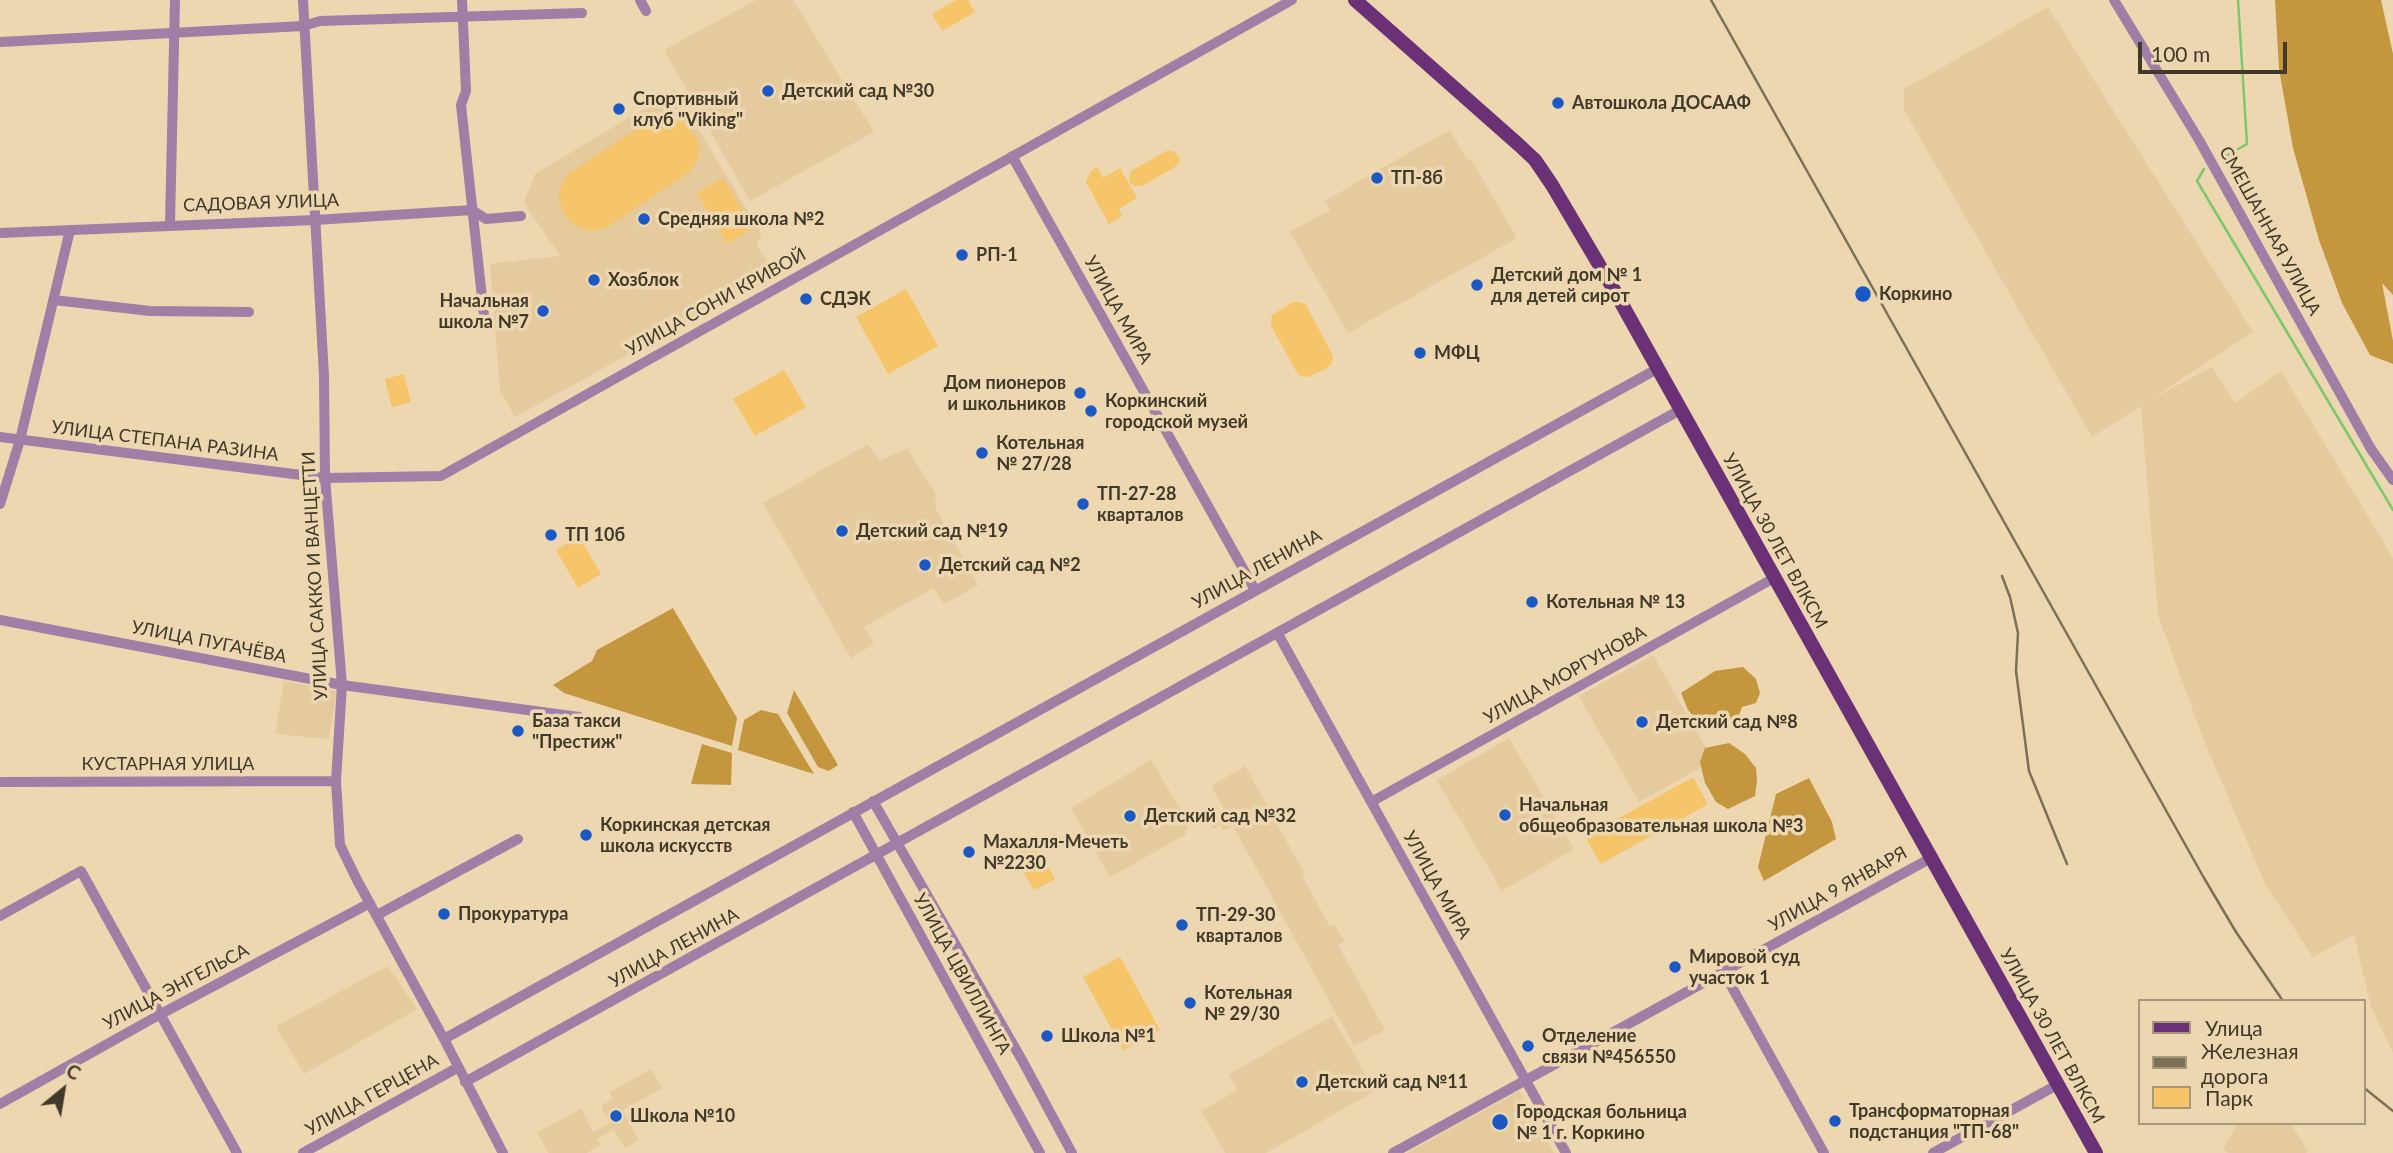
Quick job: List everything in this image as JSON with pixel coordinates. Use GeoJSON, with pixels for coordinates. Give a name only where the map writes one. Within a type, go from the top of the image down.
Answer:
{"type":"FeatureCollection","features":[{"type":"Feature","properties":{"kind":"main road","name":"УЛИЦА 30 ЛЕТ ВЛКСМ"},"geometry":{"type":"LineString","coordinates":[[1355,0],[1535,160],[1552,185],[1614,290],[2096,1153]]}},
{"type":"Feature","properties":{"kind":"street"},"geometry":{"type":"LineString","coordinates":[[170,224],[175,0]]}},
{"type":"Feature","properties":{"kind":"street","name":"УЛИЦА САККО И ВАНЦЕТТИ"},"geometry":{"type":"LineString","coordinates":[[303,0],[324,376],[325,478],[342,685],[336,781],[341,845],[503,1153]]}},
{"type":"Feature","properties":{"kind":"street"},"geometry":{"type":"LineString","coordinates":[[462,0],[466,90],[461,105],[485,316]]}},
{"type":"Feature","properties":{"kind":"street"},"geometry":{"type":"LineString","coordinates":[[640,0],[646,11]]}},
{"type":"Feature","properties":{"kind":"street","name":"УЛИЦА СОНИ КРИВОЙ"},"geometry":{"type":"LineString","coordinates":[[325,478],[441,476],[1292,0]]}},
{"type":"Feature","properties":{"kind":"street","name":"СМЕШАННАЯ УЛИЦА"},"geometry":{"type":"LineString","coordinates":[[2114,0],[2199,140],[2371,449],[2393,480]]}},
{"type":"Feature","properties":{"kind":"street"},"geometry":{"type":"LineString","coordinates":[[0,42],[303,26],[320,20],[582,13]]}},
{"type":"Feature","properties":{"kind":"street","name":"УЛИЦА МИРА"},"geometry":{"type":"LineString","coordinates":[[1012,156],[1255,590]]}},
{"type":"Feature","properties":{"kind":"street","name":"САДОВАЯ УЛИЦА"},"geometry":{"type":"LineString","coordinates":[[0,233],[472,209],[486,219],[521,216]]}},
{"type":"Feature","properties":{"kind":"street"},"geometry":{"type":"LineString","coordinates":[[0,504],[20,440],[69,230]]}},
{"type":"Feature","properties":{"kind":"street"},"geometry":{"type":"LineString","coordinates":[[54,300],[150,311],[249,313]]}},
{"type":"Feature","properties":{"kind":"street","name":"УЛИЦА ЛЕНИНА"},"geometry":{"type":"LineString","coordinates":[[444,1039],[1657,369]]}},
{"type":"Feature","properties":{"kind":"street","name":"УЛИЦА ЛЕНИНА"},"geometry":{"type":"LineString","coordinates":[[466,1082],[1680,410]]}},
{"type":"Feature","properties":{"kind":"street","name":"УЛИЦА СТЕПАНА РАЗИНА"},"geometry":{"type":"LineString","coordinates":[[0,437],[325,478]]}},
{"type":"Feature","properties":{"kind":"street","name":"УЛИЦА МОРГУНОВА"},"geometry":{"type":"LineString","coordinates":[[1371,802],[1774,578]]}},
{"type":"Feature","properties":{"kind":"street","name":"УЛИЦА ПУГАЧЁВА"},"geometry":{"type":"LineString","coordinates":[[0,621],[342,685],[579,717]]}},
{"type":"Feature","properties":{"kind":"street","name":"УЛИЦА МИРА"},"geometry":{"type":"LineString","coordinates":[[1278,634],[1566,1153]]}},
{"type":"Feature","properties":{"kind":"street","name":"КУСТАРНАЯ УЛИЦА"},"geometry":{"type":"LineString","coordinates":[[0,782],[336,781]]}},
{"type":"Feature","properties":{"kind":"street"},"geometry":{"type":"LineString","coordinates":[[873,801],[899,844]]}},
{"type":"Feature","properties":{"kind":"street","name":"УЛИЦА ЦВИЛЛИНГА"},"geometry":{"type":"LineString","coordinates":[[853,812],[1040,1153]]}},
{"type":"Feature","properties":{"kind":"street"},"geometry":{"type":"LineString","coordinates":[[377,915],[518,839]]}},
{"type":"Feature","properties":{"kind":"street","name":"УЛИЦА ЦВИЛЛИНГА"},"geometry":{"type":"LineString","coordinates":[[899,844],[1072,1153]]}},
{"type":"Feature","properties":{"kind":"street","name":"УЛИЦА 9 ЯНВАРЯ"},"geometry":{"type":"LineString","coordinates":[[1393,1153],[1931,858]]}},
{"type":"Feature","properties":{"kind":"street"},"geometry":{"type":"LineString","coordinates":[[0,916],[81,871],[237,1153]]}},
{"type":"Feature","properties":{"kind":"street","name":"УЛИЦА ЭНГЕЛЬСА"},"geometry":{"type":"LineString","coordinates":[[0,1104],[159,1015],[370,903]]}},
{"type":"Feature","properties":{"kind":"street"},"geometry":{"type":"LineString","coordinates":[[1723,971],[1825,1153]]}},
{"type":"Feature","properties":{"kind":"street","name":"УЛИЦА ГЕРЦЕНА"},"geometry":{"type":"LineString","coordinates":[[303,1153],[457,1068]]}},
{"type":"Feature","properties":{"kind":"street"},"geometry":{"type":"LineString","coordinates":[[1933,1153],[2057,1084]]}},
{"type":"Feature","properties":{"kind":"shaded area","name":"Детский сад №30"},"geometry":{"type":"Polygon","coordinates":[[[756,0],[793,0],[874,132],[750,201],[664,50],[756,0]]]}},
{"type":"Feature","properties":{"kind":"shaded area"},"geometry":{"type":"Polygon","coordinates":[[[2275,0],[2381,0],[2393,54],[2393,295],[2382,283],[2393,341],[2393,364],[2370,355],[2342,303],[2319,240],[2293,148],[2279,69],[2275,0]]]}},
{"type":"Feature","properties":{"kind":"shaded area"},"geometry":{"type":"Polygon","coordinates":[[[2048,7],[2253,332],[2151,399],[2212,367],[2235,403],[2281,371],[2393,558],[2393,1053],[2371,1007],[2354,935],[2313,957],[2265,884],[2203,738],[2158,615],[2141,406],[2092,437],[1904,110],[1904,89],[2048,7]]]}},
{"type":"Feature","properties":{"kind":"shaded area","name":"Средняя школа №2"},"geometry":{"type":"Polygon","coordinates":[[[675,90],[762,235],[756,244],[776,277],[515,417],[500,390],[490,264],[560,256],[524,203],[535,174],[675,90]]]}},
{"type":"Feature","properties":{"kind":"shaded area"},"geometry":{"type":"Polygon","coordinates":[[[1450,130],[1468,161],[1471,159],[1517,238],[1348,333],[1290,232],[1330,210],[1325,201],[1368,176],[1374,186],[1386,179],[1380,169],[1450,130]]]}},
{"type":"Feature","properties":{"kind":"shaded area","name":"Детский сад №19"},"geometry":{"type":"Polygon","coordinates":[[[868,444],[880,461],[907,448],[935,493],[936,509],[978,585],[944,604],[934,588],[864,627],[874,644],[851,658],[763,503],[868,444]]]}},
{"type":"Feature","properties":{"kind":"shaded area"},"geometry":{"type":"Polygon","coordinates":[[[673,608],[737,718],[732,746],[564,693],[553,685],[592,661],[597,650],[673,608]]]}},
{"type":"Feature","properties":{"kind":"shaded area","name":"Детский сад №8"},"geometry":{"type":"Polygon","coordinates":[[[1653,655],[1713,761],[1639,802],[1579,696],[1653,655]]]}},
{"type":"Feature","properties":{"kind":"shaded area"},"geometry":{"type":"Polygon","coordinates":[[[1743,667],[1756,679],[1760,693],[1756,703],[1742,707],[1738,718],[1707,732],[1688,710],[1681,693],[1715,671],[1743,667]]]}},
{"type":"Feature","properties":{"kind":"shaded area"},"geometry":{"type":"Polygon","coordinates":[[[284,681],[337,691],[329,739],[275,734],[284,681]]]}},
{"type":"Feature","properties":{"kind":"shaded area"},"geometry":{"type":"Polygon","coordinates":[[[794,690],[838,765],[829,771],[818,767],[787,713],[794,690]]]}},
{"type":"Feature","properties":{"kind":"shaded area"},"geometry":{"type":"Polygon","coordinates":[[[761,710],[778,714],[814,774],[738,750],[744,720],[761,710]]]}},
{"type":"Feature","properties":{"kind":"shaded area","name":"Начальная общеобразовательная школа №3"},"geometry":{"type":"Polygon","coordinates":[[[1509,738],[1574,849],[1502,891],[1437,780],[1509,738]]]}},
{"type":"Feature","properties":{"kind":"shaded area"},"geometry":{"type":"Polygon","coordinates":[[[1729,743],[1745,754],[1756,768],[1757,780],[1755,796],[1728,809],[1716,802],[1705,783],[1700,762],[1705,748],[1729,743]]]}},
{"type":"Feature","properties":{"kind":"shaded area"},"geometry":{"type":"Polygon","coordinates":[[[702,744],[732,753],[731,785],[691,784],[702,744]]]}},
{"type":"Feature","properties":{"kind":"shaded area","name":"Детский сад №32"},"geometry":{"type":"Polygon","coordinates":[[[1151,760],[1189,824],[1185,835],[1110,877],[1071,808],[1151,760]]]}},
{"type":"Feature","properties":{"kind":"shaded area"},"geometry":{"type":"Polygon","coordinates":[[[1245,766],[1304,873],[1302,875],[1330,927],[1335,925],[1344,941],[1338,945],[1385,1030],[1354,1046],[1233,826],[1223,831],[1220,825],[1213,829],[1208,820],[1225,811],[1211,786],[1245,766]]]}},
{"type":"Feature","properties":{"kind":"shaded area"},"geometry":{"type":"Polygon","coordinates":[[[1809,778],[1832,822],[1836,839],[1764,881],[1758,867],[1776,794],[1809,778]]]}},
{"type":"Feature","properties":{"kind":"shaded area"},"geometry":{"type":"Polygon","coordinates":[[[388,966],[417,1009],[304,1074],[276,1026],[388,966]]]}},
{"type":"Feature","properties":{"kind":"shaded area","name":"Детский сад №11"},"geometry":{"type":"Polygon","coordinates":[[[1332,1016],[1375,1091],[1266,1153],[1225,1153],[1201,1111],[1238,1090],[1229,1074],[1332,1016]]]}},
{"type":"Feature","properties":{"kind":"shaded area","name":"Школа №10"},"geometry":{"type":"Polygon","coordinates":[[[651,1069],[662,1088],[623,1110],[639,1140],[625,1148],[614,1130],[597,1139],[600,1145],[587,1153],[549,1153],[537,1133],[581,1109],[593,1132],[610,1123],[601,1106],[613,1099],[610,1092],[651,1069]]]}},
{"type":"Feature","properties":{"kind":"shaded area","name":"Городская больница № 1 г. Коркино"},"geometry":{"type":"Polygon","coordinates":[[[1519,1091],[1554,1153],[1407,1153],[1519,1091]]]}},
{"type":"Feature","properties":{"kind":"shaded area"},"geometry":{"type":"Polygon","coordinates":[[[2237,1125],[2291,1125],[2308,1151],[2228,1153],[2223,1149],[2237,1125]]]}},
{"type":"Feature","properties":{"kind":"green space"},"geometry":{"type":"Polygon","coordinates":[[[956,0],[968,0],[975,12],[942,31],[932,14],[956,0]]]}},
{"type":"Feature","properties":{"kind":"green space"},"geometry":{"type":"Polygon","coordinates":[[[662,116],[683,122],[696,136],[698,158],[690,172],[606,228],[590,231],[574,225],[565,215],[559,200],[560,189],[567,175],[647,122],[662,116]]]}},
{"type":"Feature","properties":{"kind":"green space"},"geometry":{"type":"Polygon","coordinates":[[[1166,151],[1173,151],[1179,156],[1180,161],[1175,167],[1142,186],[1130,183],[1131,171],[1166,151]]]}},
{"type":"Feature","properties":{"kind":"green space"},"geometry":{"type":"Polygon","coordinates":[[[1097,167],[1103,178],[1120,168],[1137,198],[1119,209],[1122,216],[1109,224],[1086,182],[1091,171],[1097,167]]]}},
{"type":"Feature","properties":{"kind":"green space"},"geometry":{"type":"Polygon","coordinates":[[[723,178],[753,228],[727,244],[697,193],[723,178]]]}},
{"type":"Feature","properties":{"kind":"green space"},"geometry":{"type":"Polygon","coordinates":[[[906,289],[938,346],[888,374],[856,317],[906,289]]]}},
{"type":"Feature","properties":{"kind":"green space"},"geometry":{"type":"Polygon","coordinates":[[[1293,302],[1306,305],[1333,356],[1332,363],[1327,368],[1308,377],[1301,376],[1296,371],[1271,326],[1272,315],[1293,302]]]}},
{"type":"Feature","properties":{"kind":"green space"},"geometry":{"type":"Polygon","coordinates":[[[784,370],[806,407],[755,436],[733,399],[784,370]]]}},
{"type":"Feature","properties":{"kind":"green space"},"geometry":{"type":"Polygon","coordinates":[[[404,374],[411,402],[392,407],[385,379],[404,374]]]}},
{"type":"Feature","properties":{"kind":"green space"},"geometry":{"type":"Polygon","coordinates":[[[579,536],[601,574],[578,588],[556,550],[579,536]]]}},
{"type":"Feature","properties":{"kind":"green space"},"geometry":{"type":"Polygon","coordinates":[[[1693,777],[1708,804],[1601,864],[1585,837],[1693,777]]]}},
{"type":"Feature","properties":{"kind":"green space"},"geometry":{"type":"Polygon","coordinates":[[[1034,842],[1055,879],[1034,890],[1013,854],[1034,842]]]}},
{"type":"Feature","properties":{"kind":"green space"},"geometry":{"type":"Polygon","coordinates":[[[1120,957],[1160,1030],[1123,1050],[1083,977],[1120,957]]]}},
{"type":"Feature","properties":{"kind":"waterway"},"geometry":{"type":"LineString","coordinates":[[2221,159],[2247,144],[2238,0]]}},
{"type":"Feature","properties":{"kind":"waterway"},"geometry":{"type":"LineString","coordinates":[[2204,169],[2197,181],[2393,510]]}},
{"type":"Feature","properties":{"kind":"railway"},"geometry":{"type":"LineString","coordinates":[[1711,0],[2204,878],[2236,932],[2282,999]]}},
{"type":"Feature","properties":{"kind":"railway"},"geometry":{"type":"LineString","coordinates":[[2002,576],[2018,633],[2016,671],[2029,771],[2067,864]]}},
{"type":"Feature","properties":{"kind":"railway"},"geometry":{"type":"LineString","coordinates":[[2365,1089],[2393,1111]]}},
{"type":"Feature","properties":{"kind":"place","name":"Детский сад №30"},"geometry":{"type":"Point","coordinates":[768,91]}},
{"type":"Feature","properties":{"kind":"place","name":"Автошкола ДОСААФ"},"geometry":{"type":"Point","coordinates":[1558,103]}},
{"type":"Feature","properties":{"kind":"place","name":"Спортивный клуб \"Viking\""},"geometry":{"type":"Point","coordinates":[619,109]}},
{"type":"Feature","properties":{"kind":"place","name":"ТП-8б"},"geometry":{"type":"Point","coordinates":[1377,178]}},
{"type":"Feature","properties":{"kind":"place","name":"Средняя школа №2"},"geometry":{"type":"Point","coordinates":[644,219]}},
{"type":"Feature","properties":{"kind":"place","name":"РП-1"},"geometry":{"type":"Point","coordinates":[962,255]}},
{"type":"Feature","properties":{"kind":"place","name":"Хозблок"},"geometry":{"type":"Point","coordinates":[594,280]}},
{"type":"Feature","properties":{"kind":"place","name":"Детский дом № 1 для детей сирот"},"geometry":{"type":"Point","coordinates":[1477,285]}},
{"type":"Feature","properties":{"kind":"place","name":"Коркино"},"geometry":{"type":"Point","coordinates":[1863,294]}},
{"type":"Feature","properties":{"kind":"place","name":"СДЭК"},"geometry":{"type":"Point","coordinates":[806,299]}},
{"type":"Feature","properties":{"kind":"place","name":"Начальная школа №7"},"geometry":{"type":"Point","coordinates":[543,311]}},
{"type":"Feature","properties":{"kind":"place","name":"МФЦ"},"geometry":{"type":"Point","coordinates":[1420,353]}},
{"type":"Feature","properties":{"kind":"place","name":"Дом пионеров и школьников"},"geometry":{"type":"Point","coordinates":[1080,393]}},
{"type":"Feature","properties":{"kind":"place","name":"Коркинский городской музей"},"geometry":{"type":"Point","coordinates":[1091,411]}},
{"type":"Feature","properties":{"kind":"place","name":"Котельная № 27/28"},"geometry":{"type":"Point","coordinates":[982,453]}},
{"type":"Feature","properties":{"kind":"place","name":"ТП-27-28 кварталов"},"geometry":{"type":"Point","coordinates":[1083,504]}},
{"type":"Feature","properties":{"kind":"place","name":"Детский сад №19"},"geometry":{"type":"Point","coordinates":[842,531]}},
{"type":"Feature","properties":{"kind":"place","name":"ТП 10б"},"geometry":{"type":"Point","coordinates":[551,535]}},
{"type":"Feature","properties":{"kind":"place","name":"Детский сад №2"},"geometry":{"type":"Point","coordinates":[925,565]}},
{"type":"Feature","properties":{"kind":"place","name":"Котельная № 13"},"geometry":{"type":"Point","coordinates":[1532,602]}},
{"type":"Feature","properties":{"kind":"place","name":"Детский сад №8"},"geometry":{"type":"Point","coordinates":[1642,722]}},
{"type":"Feature","properties":{"kind":"place","name":"База такси \"Престиж\""},"geometry":{"type":"Point","coordinates":[518,731]}},
{"type":"Feature","properties":{"kind":"place","name":"Начальная общеобразовательная школа №3"},"geometry":{"type":"Point","coordinates":[1505,815]}},
{"type":"Feature","properties":{"kind":"place","name":"Детский сад №32"},"geometry":{"type":"Point","coordinates":[1130,816]}},
{"type":"Feature","properties":{"kind":"place","name":"Коркинская детская школа искусств"},"geometry":{"type":"Point","coordinates":[586,835]}},
{"type":"Feature","properties":{"kind":"place","name":"Махалля-Мечеть №2230"},"geometry":{"type":"Point","coordinates":[969,852]}},
{"type":"Feature","properties":{"kind":"place","name":"Прокуратура"},"geometry":{"type":"Point","coordinates":[444,914]}},
{"type":"Feature","properties":{"kind":"place","name":"ТП-29-30 кварталов"},"geometry":{"type":"Point","coordinates":[1182,925]}},
{"type":"Feature","properties":{"kind":"place","name":"Мировой суд участок 1"},"geometry":{"type":"Point","coordinates":[1675,967]}},
{"type":"Feature","properties":{"kind":"place","name":"Котельная № 29/30"},"geometry":{"type":"Point","coordinates":[1190,1003]}},
{"type":"Feature","properties":{"kind":"place","name":"Школа №1"},"geometry":{"type":"Point","coordinates":[1047,1036]}},
{"type":"Feature","properties":{"kind":"place","name":"Отделение связи №456550"},"geometry":{"type":"Point","coordinates":[1528,1046]}},
{"type":"Feature","properties":{"kind":"place","name":"Детский сад №11"},"geometry":{"type":"Point","coordinates":[1302,1082]}},
{"type":"Feature","properties":{"kind":"place","name":"Школа №10"},"geometry":{"type":"Point","coordinates":[616,1116]}},
{"type":"Feature","properties":{"kind":"place","name":"Трансформаторная подстанция \"ТП-68\""},"geometry":{"type":"Point","coordinates":[1835,1121]}},
{"type":"Feature","properties":{"kind":"place","name":"Городская больница № 1 г. Коркино"},"geometry":{"type":"Point","coordinates":[1500,1122]}}]}
